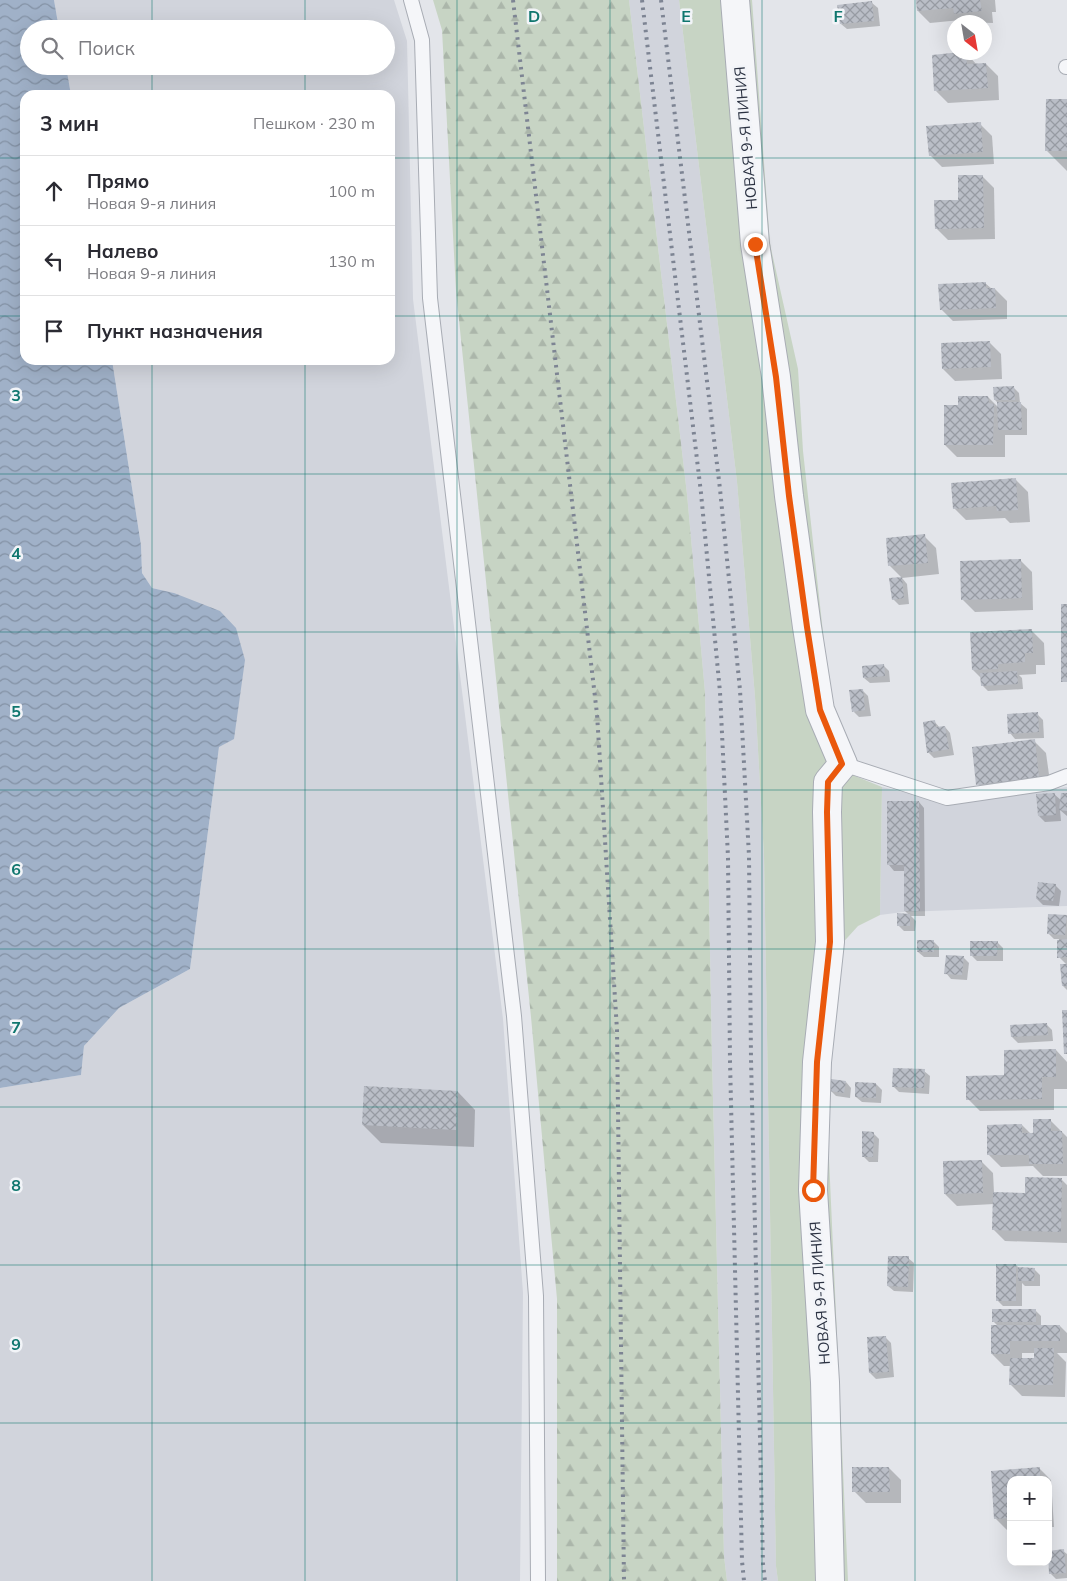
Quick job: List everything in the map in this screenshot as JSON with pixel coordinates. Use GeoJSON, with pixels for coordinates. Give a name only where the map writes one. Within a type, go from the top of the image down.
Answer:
{"type":"FeatureCollection","features":[{"type":"Feature","properties":{"kind":"street","name":"НОВАЯ 9-Я ЛИНИЯ"},"geometry":{"type":"LineString","coordinates":[[735,0],[755,244],[776,377],[789,496],[807,627],[820,710],[842,764],[828,782],[830,942],[817,1062],[813,1190],[825,1382],[830,1581]]}},
{"type":"Feature","properties":{"kind":"lane"},"geometry":{"type":"LineString","coordinates":[[411,0],[422,40],[430,298],[514,1016],[536,1296],[538,1581]]}},
{"type":"Feature","properties":{"kind":"lane"},"geometry":{"type":"LineString","coordinates":[[842,764],[947,798],[1049,783],[1067,776]]}},
{"type":"Feature","properties":{"kind":"shaded area"},"geometry":{"type":"Polygon","coordinates":[[[54,0],[394,0],[407,41],[413,299],[503,1019],[523,1293],[520,1581],[0,1581],[0,1088],[81,1075],[84,1046],[119,1008],[190,969],[219,747],[174,593],[152,588],[142,573],[141,545],[113,365],[395,365],[395,90],[70,90],[68,75],[395,75],[395,20],[57,20],[54,0]]]}},
{"type":"Feature","properties":{"kind":"shaded area"},"geometry":{"type":"Polygon","coordinates":[[[629,0],[679,0],[737,482],[755,697],[764,856],[776,1566],[778,1581],[727,1581],[724,1556],[705,692],[687,494],[629,0]]]}},
{"type":"Feature","properties":{"kind":"shaded area"},"geometry":{"type":"Polygon","coordinates":[[[882,787],[947,802],[1067,787],[1067,906],[903,912],[880,915],[882,787]]]}},
{"type":"Feature","properties":{"kind":"green space"},"geometry":{"type":"Polygon","coordinates":[[[433,0],[629,0],[687,494],[705,692],[724,1556],[727,1581],[557,1581],[557,1299],[531,1017],[456,291],[442,30],[433,0]]]}},
{"type":"Feature","properties":{"kind":"green space"},"geometry":{"type":"Polygon","coordinates":[[[679,0],[752,0],[770,244],[798,369],[803,451],[831,705],[852,753],[855,776],[882,787],[880,915],[858,926],[838,948],[825,1069],[848,1581],[778,1581],[776,1566],[764,856],[755,697],[737,482],[679,0]]]}},
{"type":"Feature","properties":{"kind":"water"},"geometry":{"type":"Polygon","coordinates":[[[0,0],[54,0],[57,20],[20,20],[20,75],[68,75],[70,90],[20,90],[20,365],[113,365],[141,545],[142,573],[152,588],[174,593],[220,611],[236,628],[245,660],[234,739],[219,747],[190,969],[119,1008],[84,1046],[81,1075],[0,1088],[0,0]]]}},
{"type":"Feature","properties":{"kind":"building"},"geometry":{"type":"Polygon","coordinates":[[[916,0],[980,0],[982,11],[954,14],[953,8],[917,11],[916,0]]]}},
{"type":"Feature","properties":{"kind":"building"},"geometry":{"type":"Polygon","coordinates":[[[872,1],[874,21],[840,24],[837,5],[872,1]]]}},
{"type":"Feature","properties":{"kind":"building"},"geometry":{"type":"Polygon","coordinates":[[[947,53],[947,60],[967,60],[967,64],[986,63],[988,88],[934,91],[932,55],[947,53]]]}},
{"type":"Feature","properties":{"kind":"building"},"geometry":{"type":"Polygon","coordinates":[[[1046,99],[1067,99],[1067,151],[1045,151],[1046,99]]]}},
{"type":"Feature","properties":{"kind":"building"},"geometry":{"type":"Polygon","coordinates":[[[981,122],[983,152],[929,156],[926,126],[981,122]]]}},
{"type":"Feature","properties":{"kind":"building"},"geometry":{"type":"Polygon","coordinates":[[[958,175],[983,175],[984,228],[935,229],[934,200],[958,200],[958,175]]]}},
{"type":"Feature","properties":{"kind":"building"},"geometry":{"type":"Polygon","coordinates":[[[986,282],[986,288],[995,288],[996,308],[940,310],[938,284],[986,282]]]}},
{"type":"Feature","properties":{"kind":"building"},"geometry":{"type":"Polygon","coordinates":[[[990,341],[991,367],[942,369],[941,343],[990,341]]]}},
{"type":"Feature","properties":{"kind":"building"},"geometry":{"type":"Polygon","coordinates":[[[1014,386],[1015,400],[994,400],[993,387],[1014,386]]]}},
{"type":"Feature","properties":{"kind":"building"},"geometry":{"type":"Polygon","coordinates":[[[958,396],[988,396],[989,403],[994,404],[993,445],[944,445],[944,405],[958,405],[958,396]]]}},
{"type":"Feature","properties":{"kind":"building"},"geometry":{"type":"Polygon","coordinates":[[[997,402],[1021,402],[1022,430],[998,430],[997,402]]]}},
{"type":"Feature","properties":{"kind":"building"},"geometry":{"type":"Polygon","coordinates":[[[1016,478],[1018,510],[997,511],[996,506],[953,509],[951,483],[1016,478]]]}},
{"type":"Feature","properties":{"kind":"building"},"geometry":{"type":"Polygon","coordinates":[[[925,534],[928,563],[888,566],[886,538],[925,534]]]}},
{"type":"Feature","properties":{"kind":"building"},"geometry":{"type":"Polygon","coordinates":[[[1021,559],[1022,598],[961,600],[960,561],[1021,559]]]}},
{"type":"Feature","properties":{"kind":"building"},"geometry":{"type":"Polygon","coordinates":[[[902,577],[904,598],[892,600],[889,578],[902,577]]]}},
{"type":"Feature","properties":{"kind":"building"},"geometry":{"type":"Polygon","coordinates":[[[1061,604],[1067,604],[1067,682],[1061,682],[1061,604]]]}},
{"type":"Feature","properties":{"kind":"building"},"geometry":{"type":"Polygon","coordinates":[[[1032,629],[1033,653],[1025,653],[1025,662],[998,664],[998,669],[972,670],[970,632],[1032,629]]]}},
{"type":"Feature","properties":{"kind":"building"},"geometry":{"type":"Polygon","coordinates":[[[884,664],[885,676],[863,678],[862,666],[884,664]]]}},
{"type":"Feature","properties":{"kind":"building"},"geometry":{"type":"Polygon","coordinates":[[[1017,671],[1018,684],[981,686],[980,673],[1017,671]]]}},
{"type":"Feature","properties":{"kind":"building"},"geometry":{"type":"Polygon","coordinates":[[[863,689],[865,710],[852,712],[849,690],[863,689]]]}},
{"type":"Feature","properties":{"kind":"building"},"geometry":{"type":"Polygon","coordinates":[[[1038,712],[1039,732],[1008,734],[1007,714],[1038,712]]]}},
{"type":"Feature","properties":{"kind":"building"},"geometry":{"type":"Polygon","coordinates":[[[935,720],[936,727],[945,726],[949,749],[927,753],[923,722],[935,720]]]}},
{"type":"Feature","properties":{"kind":"building"},"geometry":{"type":"Polygon","coordinates":[[[1035,739],[1039,777],[976,785],[972,747],[1035,739]]]}},
{"type":"Feature","properties":{"kind":"building"},"geometry":{"type":"Polygon","coordinates":[[[1055,793],[1056,815],[1038,816],[1036,794],[1055,793]]]}},
{"type":"Feature","properties":{"kind":"building"},"geometry":{"type":"Polygon","coordinates":[[[1061,793],[1067,793],[1067,811],[1059,810],[1061,793]]]}},
{"type":"Feature","properties":{"kind":"building"},"geometry":{"type":"Polygon","coordinates":[[[887,801],[919,801],[920,911],[904,911],[904,865],[887,865],[887,801]]]}},
{"type":"Feature","properties":{"kind":"building"},"geometry":{"type":"Polygon","coordinates":[[[1038,882],[1056,884],[1053,901],[1036,899],[1038,882]]]}},
{"type":"Feature","properties":{"kind":"building"},"geometry":{"type":"Polygon","coordinates":[[[897,913],[910,914],[910,926],[897,926],[897,913]]]}},
{"type":"Feature","properties":{"kind":"building"},"geometry":{"type":"Polygon","coordinates":[[[1048,914],[1067,915],[1065,935],[1047,934],[1048,914]]]}},
{"type":"Feature","properties":{"kind":"building"},"geometry":{"type":"Polygon","coordinates":[[[1067,939],[1067,957],[1057,958],[1057,940],[1067,939]]]}},
{"type":"Feature","properties":{"kind":"building"},"geometry":{"type":"Polygon","coordinates":[[[917,940],[934,940],[934,952],[917,952],[917,940]]]}},
{"type":"Feature","properties":{"kind":"building"},"geometry":{"type":"Polygon","coordinates":[[[970,941],[998,941],[997,956],[970,956],[970,941]]]}},
{"type":"Feature","properties":{"kind":"building"},"geometry":{"type":"Polygon","coordinates":[[[946,955],[964,956],[962,975],[944,974],[946,955]]]}},
{"type":"Feature","properties":{"kind":"building"},"geometry":{"type":"Polygon","coordinates":[[[1060,964],[1067,964],[1067,986],[1062,986],[1060,964]]]}},
{"type":"Feature","properties":{"kind":"building"},"geometry":{"type":"Polygon","coordinates":[[[1062,1010],[1067,1010],[1067,1054],[1064,1054],[1062,1010]]]}},
{"type":"Feature","properties":{"kind":"building"},"geometry":{"type":"Polygon","coordinates":[[[1047,1023],[1048,1035],[1011,1037],[1010,1025],[1047,1023]]]}},
{"type":"Feature","properties":{"kind":"building"},"geometry":{"type":"Polygon","coordinates":[[[1056,1049],[1056,1077],[1042,1077],[1042,1099],[966,1100],[966,1076],[1004,1075],[1004,1050],[1056,1049]]]}},
{"type":"Feature","properties":{"kind":"building"},"geometry":{"type":"Polygon","coordinates":[[[893,1068],[925,1069],[924,1088],[892,1087],[893,1068]]]}},
{"type":"Feature","properties":{"kind":"building"},"geometry":{"type":"Polygon","coordinates":[[[831,1079],[846,1081],[844,1093],[829,1091],[831,1079]]]}},
{"type":"Feature","properties":{"kind":"building"},"geometry":{"type":"Polygon","coordinates":[[[855,1082],[876,1083],[876,1098],[855,1097],[855,1082]]]}},
{"type":"Feature","properties":{"kind":"building"},"geometry":{"type":"Polygon","coordinates":[[[364,1086],[458,1091],[456,1130],[362,1125],[364,1086]]]}},
{"type":"Feature","properties":{"kind":"building"},"geometry":{"type":"Polygon","coordinates":[[[1033,1119],[1051,1119],[1051,1131],[1062,1131],[1063,1164],[1029,1164],[1029,1155],[987,1155],[987,1125],[1022,1124],[1022,1133],[1033,1133],[1033,1119]]]}},
{"type":"Feature","properties":{"kind":"building"},"geometry":{"type":"Polygon","coordinates":[[[862,1131],[874,1132],[873,1157],[862,1157],[862,1131]]]}},
{"type":"Feature","properties":{"kind":"building"},"geometry":{"type":"Polygon","coordinates":[[[982,1160],[983,1193],[944,1194],[943,1161],[982,1160]]]}},
{"type":"Feature","properties":{"kind":"building"},"geometry":{"type":"Polygon","coordinates":[[[1025,1177],[1062,1178],[1061,1232],[992,1230],[993,1192],[1025,1193],[1025,1177]]]}},
{"type":"Feature","properties":{"kind":"building"},"geometry":{"type":"Polygon","coordinates":[[[888,1256],[909,1256],[908,1287],[887,1286],[888,1256]]]}},
{"type":"Feature","properties":{"kind":"building"},"geometry":{"type":"Polygon","coordinates":[[[996,1264],[1016,1264],[1016,1301],[996,1301],[996,1264]]]}},
{"type":"Feature","properties":{"kind":"building"},"geometry":{"type":"Polygon","coordinates":[[[1018,1267],[1035,1268],[1034,1281],[1018,1281],[1018,1267]]]}},
{"type":"Feature","properties":{"kind":"building"},"geometry":{"type":"Polygon","coordinates":[[[992,1309],[1036,1309],[1036,1322],[992,1322],[992,1309]]]}},
{"type":"Feature","properties":{"kind":"building"},"geometry":{"type":"Polygon","coordinates":[[[991,1325],[1060,1325],[1060,1341],[1010,1341],[1010,1354],[991,1354],[991,1325]]]}},
{"type":"Feature","properties":{"kind":"building"},"geometry":{"type":"Polygon","coordinates":[[[886,1336],[889,1372],[869,1373],[867,1337],[886,1336]]]}},
{"type":"Feature","properties":{"kind":"building"},"geometry":{"type":"Polygon","coordinates":[[[1034,1348],[1054,1348],[1053,1385],[1009,1385],[1010,1358],[1034,1358],[1034,1348]]]}},
{"type":"Feature","properties":{"kind":"building"},"geometry":{"type":"Polygon","coordinates":[[[852,1467],[889,1467],[890,1492],[852,1492],[852,1467]]]}},
{"type":"Feature","properties":{"kind":"building"},"geometry":{"type":"Polygon","coordinates":[[[1040,1467],[1040,1476],[1007,1476],[1007,1518],[994,1519],[991,1471],[1040,1467]]]}},
{"type":"Feature","properties":{"kind":"building"},"geometry":{"type":"Polygon","coordinates":[[[1064,1549],[1066,1573],[1049,1574],[1049,1566],[1052,1566],[1052,1550],[1064,1549]]]}},
{"type":"Feature","properties":{"kind":"railway"},"geometry":{"type":"LineString","coordinates":[[513,0],[597,714],[617,1030],[624,1581]]}},
{"type":"Feature","properties":{"kind":"railway"},"geometry":{"type":"LineString","coordinates":[[642,0],[701,493],[720,692],[728,857],[730,1061],[744,1581]]}},
{"type":"Feature","properties":{"kind":"railway"},"geometry":{"type":"LineString","coordinates":[[661,0],[720,489],[740,690],[749,856],[751,1059],[763,1564],[765,1581]]}},
{"type":"Feature","properties":{"kind":"route"},"geometry":{"type":"LineString","coordinates":[[755,244],[776,377],[789,496],[820,710],[842,764],[828,782],[830,942],[817,1062],[813,1190]]}}]}
